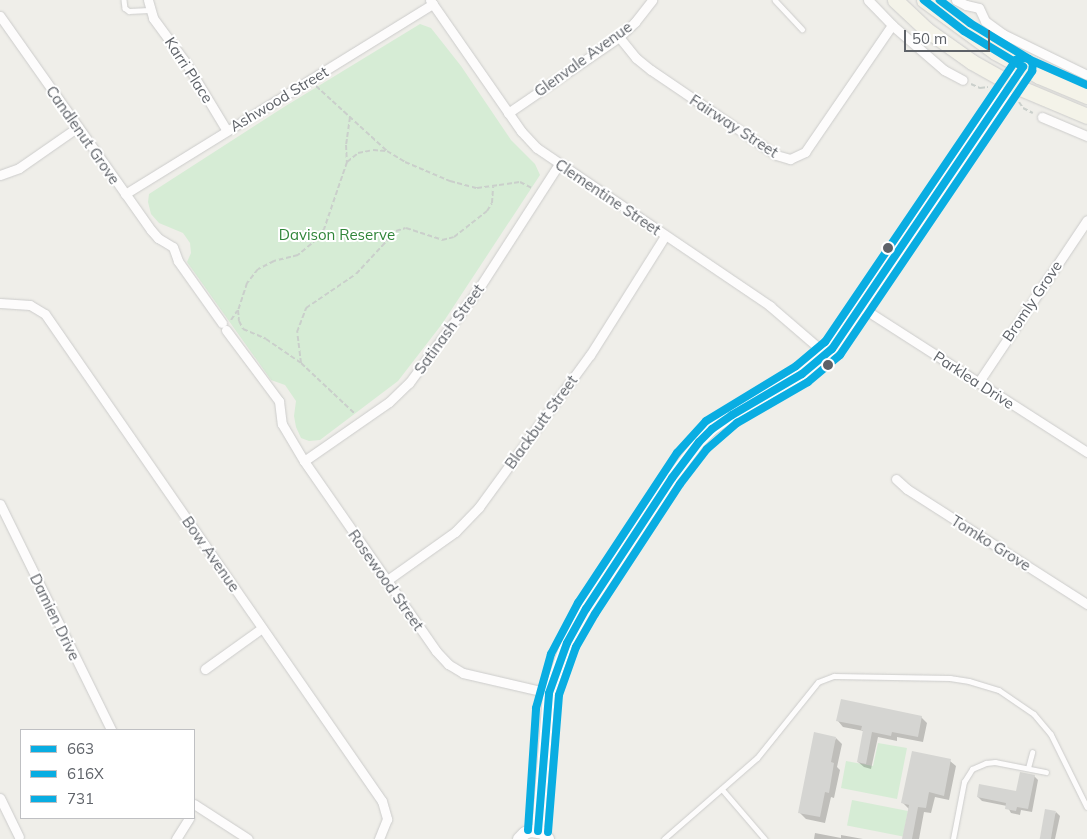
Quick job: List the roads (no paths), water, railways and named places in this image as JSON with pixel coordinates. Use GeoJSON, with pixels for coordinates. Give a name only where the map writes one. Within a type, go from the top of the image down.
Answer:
{"type":"FeatureCollection","features":[{"type":"Feature","properties":{"kind":"main road"},"geometry":{"type":"LineString","coordinates":[[895,0],[927,30],[972,62],[1011,84],[1087,116]]}},
{"type":"Feature","properties":{"kind":"main road"},"geometry":{"type":"LineString","coordinates":[[924,0],[964,31],[1023,67],[1087,96]]}},
{"type":"Feature","properties":{"kind":"street","name":"Karri Place"},"geometry":{"type":"LineString","coordinates":[[148,0],[150,10],[186,62],[227,131]]}},
{"type":"Feature","properties":{"kind":"street","name":"Glenvale Avenue"},"geometry":{"type":"LineString","coordinates":[[508,113],[619,37],[635,22],[651,0]]}},
{"type":"Feature","properties":{"kind":"street"},"geometry":{"type":"LineString","coordinates":[[868,0],[892,25],[947,72],[962,80]]}},
{"type":"Feature","properties":{"kind":"street"},"geometry":{"type":"LineString","coordinates":[[956,0],[981,4],[985,22],[1003,34],[1087,75]]}},
{"type":"Feature","properties":{"kind":"street","name":"Ashwood Street"},"geometry":{"type":"LineString","coordinates":[[125,194],[432,2]]}},
{"type":"Feature","properties":{"kind":"street","name":"Clementine Street"},"geometry":{"type":"LineString","coordinates":[[432,2],[529,141],[559,164],[770,306],[827,355]]}},
{"type":"Feature","properties":{"kind":"street","name":"Candlenut Grove"},"geometry":{"type":"LineString","coordinates":[[0,16],[125,194],[155,234],[173,247],[178,261],[279,401]]}},
{"type":"Feature","properties":{"kind":"street","name":"Fairway Street"},"geometry":{"type":"LineString","coordinates":[[619,37],[636,58],[651,70],[776,156],[790,159],[805,152],[892,25]]}},
{"type":"Feature","properties":{"kind":"street"},"geometry":{"type":"LineString","coordinates":[[538,831],[549,693],[560,658],[574,629],[672,478],[698,442],[732,414],[802,374],[827,355],[1023,67]]}},
{"type":"Feature","properties":{"kind":"street"},"geometry":{"type":"LineString","coordinates":[[1042,117],[1087,136]]}},
{"type":"Feature","properties":{"kind":"street"},"geometry":{"type":"LineString","coordinates":[[0,175],[19,168],[78,127]]}},
{"type":"Feature","properties":{"kind":"street","name":"Satinash Street"},"geometry":{"type":"LineString","coordinates":[[304,461],[399,393],[419,371],[479,288],[559,164]]}},
{"type":"Feature","properties":{"kind":"street","name":"Bromly Grove"},"geometry":{"type":"LineString","coordinates":[[978,383],[1087,220]]}},
{"type":"Feature","properties":{"kind":"street","name":"Blackbutt Street"},"geometry":{"type":"LineString","coordinates":[[386,580],[449,538],[479,507],[590,355],[665,236]]}},
{"type":"Feature","properties":{"kind":"street","name":"Bow Avenue"},"geometry":{"type":"LineString","coordinates":[[0,302],[30,305],[45,314],[382,801],[387,819],[379,839]]}},
{"type":"Feature","properties":{"kind":"street","name":"Parklea Drive"},"geometry":{"type":"LineString","coordinates":[[861,307],[1087,452]]}},
{"type":"Feature","properties":{"kind":"street","name":"Rosewood Street"},"geometry":{"type":"LineString","coordinates":[[279,401],[282,424],[304,461],[436,651],[448,664],[472,676],[549,693]]}},
{"type":"Feature","properties":{"kind":"street","name":"Tomko Grove"},"geometry":{"type":"LineString","coordinates":[[896,479],[907,490],[1087,604]]}},
{"type":"Feature","properties":{"kind":"street","name":"Damien Drive"},"geometry":{"type":"LineString","coordinates":[[0,504],[111,729]]}},
{"type":"Feature","properties":{"kind":"street"},"geometry":{"type":"LineString","coordinates":[[205,669],[262,628]]}},
{"type":"Feature","properties":{"kind":"street"},"geometry":{"type":"LineString","coordinates":[[0,798],[19,837]]}},
{"type":"Feature","properties":{"kind":"street"},"geometry":{"type":"LineString","coordinates":[[195,807],[248,839]]}},
{"type":"Feature","properties":{"kind":"street"},"geometry":{"type":"LineString","coordinates":[[176,839],[188,819]]}},
{"type":"Feature","properties":{"kind":"street"},"geometry":{"type":"LineString","coordinates":[[519,839],[526,832],[538,831],[543,833],[548,839]]}},
{"type":"Feature","properties":{"kind":"lane"},"geometry":{"type":"LineString","coordinates":[[124,0],[125,8],[129,11],[150,10]]}},
{"type":"Feature","properties":{"kind":"lane"},"geometry":{"type":"LineString","coordinates":[[775,0],[802,29]]}},
{"type":"Feature","properties":{"kind":"lane"},"geometry":{"type":"LineString","coordinates":[[664,839],[756,758],[811,688],[826,678],[834,676],[950,678],[969,680],[999,690],[1034,714],[1051,734],[1087,807]]}},
{"type":"Feature","properties":{"kind":"lane"},"geometry":{"type":"LineString","coordinates":[[1028,768],[1032,753]]}},
{"type":"Feature","properties":{"kind":"lane"},"geometry":{"type":"LineString","coordinates":[[953,839],[964,782],[972,769],[986,763],[995,762],[1046,772]]}},
{"type":"Feature","properties":{"kind":"lane"},"geometry":{"type":"LineString","coordinates":[[722,789],[765,839]]}},
{"type":"Feature","properties":{"kind":"park label","name":"Davison Reserve"},"geometry":{"type":"Point","coordinates":[337,235]}}]}
